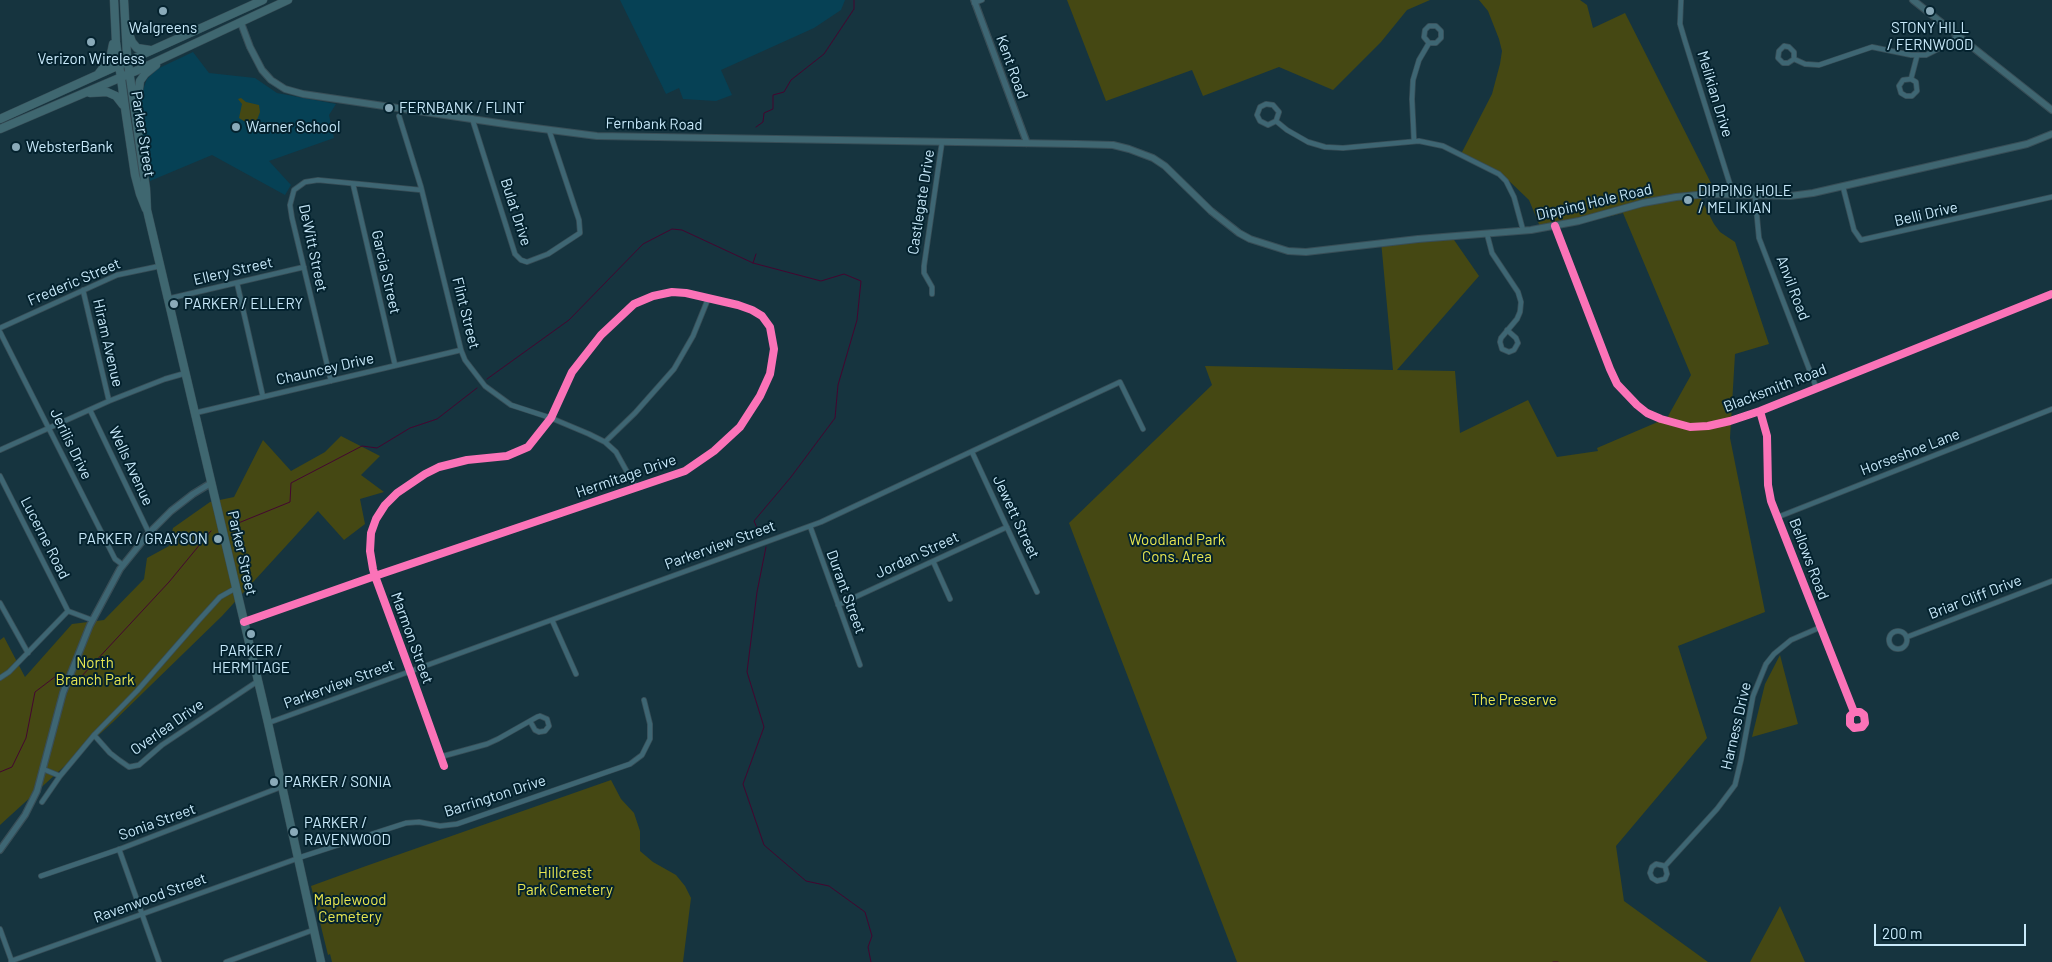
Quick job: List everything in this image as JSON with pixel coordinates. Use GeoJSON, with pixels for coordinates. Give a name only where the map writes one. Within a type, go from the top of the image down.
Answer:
{"type":"FeatureCollection","features":[{"type":"Feature","properties":{"kind":"main road","name":"Parker Street"},"geometry":{"type":"LineString","coordinates":[[114,0],[120,77],[135,175],[147,210]]}},
{"type":"Feature","properties":{"kind":"main road","name":"Parker Street"},"geometry":{"type":"LineString","coordinates":[[124,0],[127,62],[146,188],[147,210],[268,723],[296,859],[321,962]]}},
{"type":"Feature","properties":{"kind":"main road"},"geometry":{"type":"LineString","coordinates":[[0,119],[263,0]]}},
{"type":"Feature","properties":{"kind":"main road"},"geometry":{"type":"LineString","coordinates":[[0,129],[129,74],[288,0]]}},
{"type":"Feature","properties":{"kind":"main road"},"geometry":{"type":"LineString","coordinates":[[1916,1],[2052,110]]}},
{"type":"Feature","properties":{"kind":"main road"},"geometry":{"type":"LineString","coordinates":[[89,79],[100,72],[110,59],[114,14]]}},
{"type":"Feature","properties":{"kind":"main road"},"geometry":{"type":"LineString","coordinates":[[124,18],[132,42],[137,48],[147,51],[156,49]]}},
{"type":"Feature","properties":{"kind":"main road","name":"Fernbank Road"},"geometry":{"type":"LineString","coordinates":[[241,23],[250,47],[262,70],[285,89],[312,95],[549,130],[597,136],[1109,145]]}},
{"type":"Feature","properties":{"kind":"main road"},"geometry":{"type":"LineString","coordinates":[[136,118],[140,82],[145,74],[170,55]]}},
{"type":"Feature","properties":{"kind":"main road"},"geometry":{"type":"LineString","coordinates":[[69,99],[95,92],[108,92],[121,101],[126,115]]}},
{"type":"Feature","properties":{"kind":"main road","name":"Dipping Hole Road"},"geometry":{"type":"LineString","coordinates":[[1109,145],[1139,152],[1166,166],[1211,211],[1239,233],[1257,242],[1288,251],[1306,252],[1555,226],[1659,200],[1708,194],[1790,196],[1843,187],[2027,144],[2052,134]]}},
{"type":"Feature","properties":{"kind":"street"},"geometry":{"type":"LineString","coordinates":[[974,1],[982,0]]}},
{"type":"Feature","properties":{"kind":"street","name":"Melikian Drive"},"geometry":{"type":"LineString","coordinates":[[1681,0],[1680,24],[1733,194]]}},
{"type":"Feature","properties":{"kind":"street","name":"Kent Road"},"geometry":{"type":"LineString","coordinates":[[974,1],[1027,143]]}},
{"type":"Feature","properties":{"kind":"street"},"geometry":{"type":"LineString","coordinates":[[1429,26],[1436,26],[1441,31],[1441,38],[1436,43],[1429,43],[1424,37],[1425,30],[1429,26]]}},
{"type":"Feature","properties":{"kind":"street"},"geometry":{"type":"LineString","coordinates":[[1794,59],[1805,64],[1819,65],[1872,47],[1917,56],[1936,51],[1958,36]]}},
{"type":"Feature","properties":{"kind":"street"},"geometry":{"type":"LineString","coordinates":[[1414,141],[1412,87],[1419,60],[1429,43]]}},
{"type":"Feature","properties":{"kind":"street"},"geometry":{"type":"LineString","coordinates":[[1911,79],[1917,56]]}},
{"type":"Feature","properties":{"kind":"street"},"geometry":{"type":"LineString","coordinates":[[1905,79],[1911,79],[1916,82],[1916,91],[1912,96],[1904,96],[1899,90],[1899,84],[1905,79]]}},
{"type":"Feature","properties":{"kind":"street"},"geometry":{"type":"LineString","coordinates":[[1266,104],[1275,106],[1279,115],[1276,121],[1268,125],[1262,123],[1258,115],[1259,109],[1266,104]]}},
{"type":"Feature","properties":{"kind":"street","name":"Flint Street"},"geometry":{"type":"LineString","coordinates":[[400,116],[465,360],[478,378],[511,405],[551,418],[605,442],[616,452],[636,488]]}},
{"type":"Feature","properties":{"kind":"street","name":"Bulat Drive"},"geometry":{"type":"LineString","coordinates":[[472,118],[516,254],[521,260],[527,262],[548,254],[580,233],[579,220],[549,130]]}},
{"type":"Feature","properties":{"kind":"street"},"geometry":{"type":"LineString","coordinates":[[1276,121],[1300,139],[1325,147],[1343,148],[1414,141],[1427,141],[1443,146],[1499,174],[1511,190],[1524,230]]}},
{"type":"Feature","properties":{"kind":"street","name":"Castlegate Drive"},"geometry":{"type":"LineString","coordinates":[[932,294],[932,287],[927,281],[924,266],[942,142]]}},
{"type":"Feature","properties":{"kind":"street","name":"DeWitt Street"},"geometry":{"type":"LineString","coordinates":[[331,381],[290,205],[294,190],[299,185],[310,180],[421,190]]}},
{"type":"Feature","properties":{"kind":"street","name":"Garcia Street"},"geometry":{"type":"LineString","coordinates":[[353,184],[395,366]]}},
{"type":"Feature","properties":{"kind":"street","name":"Belli Drive"},"geometry":{"type":"LineString","coordinates":[[1843,187],[1854,230],[1861,240],[2052,197]]}},
{"type":"Feature","properties":{"kind":"street","name":"Anvil Road"},"geometry":{"type":"LineString","coordinates":[[1755,196],[1760,238],[1816,387]]}},
{"type":"Feature","properties":{"kind":"street","name":"Blacksmith Road"},"geometry":{"type":"LineString","coordinates":[[1555,226],[1610,369],[1618,384],[1636,405],[1661,420],[1690,427],[1708,426],[1730,421],[1760,411],[2052,294]]}},
{"type":"Feature","properties":{"kind":"street"},"geometry":{"type":"LineString","coordinates":[[1487,234],[1492,253],[1520,297],[1520,312],[1501,338],[1500,344],[1502,349],[1509,352],[1516,349],[1518,343],[1508,330]]}},
{"type":"Feature","properties":{"kind":"street","name":"Frederic Street"},"geometry":{"type":"LineString","coordinates":[[0,328],[117,275],[160,266]]}},
{"type":"Feature","properties":{"kind":"street","name":"Ellery Street"},"geometry":{"type":"LineString","coordinates":[[167,299],[304,268]]}},
{"type":"Feature","properties":{"kind":"street"},"geometry":{"type":"LineString","coordinates":[[237,283],[263,397]]}},
{"type":"Feature","properties":{"kind":"street","name":"Hiram Avenue"},"geometry":{"type":"LineString","coordinates":[[83,290],[109,401]]}},
{"type":"Feature","properties":{"kind":"street","name":"Hermitage Drive"},"geometry":{"type":"LineString","coordinates":[[244,622],[685,471],[714,452],[740,427],[760,396],[770,374],[774,348],[770,326],[762,316],[738,305],[686,293],[672,292],[653,296],[634,304],[601,335],[572,372],[551,418]]}},
{"type":"Feature","properties":{"kind":"street"},"geometry":{"type":"LineString","coordinates":[[605,442],[635,413],[674,369],[693,336],[708,299]]}},
{"type":"Feature","properties":{"kind":"street","name":"Jerilis Drive"},"geometry":{"type":"LineString","coordinates":[[0,332],[115,559],[123,565]]}},
{"type":"Feature","properties":{"kind":"street","name":"Chauncey Drive"},"geometry":{"type":"LineString","coordinates":[[195,413],[461,350]]}},
{"type":"Feature","properties":{"kind":"street"},"geometry":{"type":"LineString","coordinates":[[0,450],[109,401],[165,379],[186,374]]}},
{"type":"Feature","properties":{"kind":"street","name":"Parkerview Street"},"geometry":{"type":"LineString","coordinates":[[268,723],[845,512],[1120,382],[1143,429]]}},
{"type":"Feature","properties":{"kind":"street","name":"Horseshoe Lane"},"geometry":{"type":"LineString","coordinates":[[1778,517],[2052,409]]}},
{"type":"Feature","properties":{"kind":"street","name":"Wells Avenue"},"geometry":{"type":"LineString","coordinates":[[90,410],[149,533]]}},
{"type":"Feature","properties":{"kind":"street","name":"Bellows Road"},"geometry":{"type":"LineString","coordinates":[[1760,411],[1767,436],[1768,485],[1778,517],[1854,712]]}},
{"type":"Feature","properties":{"kind":"street","name":"Marmon Street"},"geometry":{"type":"LineString","coordinates":[[444,766],[375,576],[370,551],[371,534],[376,520],[385,506],[398,493],[425,474],[439,467],[467,460],[507,456],[517,452],[535,440],[551,418]]}},
{"type":"Feature","properties":{"kind":"street","name":"Jewett Street"},"geometry":{"type":"LineString","coordinates":[[972,452],[1037,592]]}},
{"type":"Feature","properties":{"kind":"street","name":"Lucerne Road"},"geometry":{"type":"LineString","coordinates":[[0,476],[68,611]]}},
{"type":"Feature","properties":{"kind":"street"},"geometry":{"type":"LineString","coordinates":[[0,850],[25,814],[37,790],[63,693],[92,620],[123,565],[149,533],[171,511],[211,483]]}},
{"type":"Feature","properties":{"kind":"street","name":"Durant Street"},"geometry":{"type":"LineString","coordinates":[[810,526],[860,666]]}},
{"type":"Feature","properties":{"kind":"street","name":"Jordan Street"},"geometry":{"type":"LineString","coordinates":[[838,605],[1007,527]]}},
{"type":"Feature","properties":{"kind":"street"},"geometry":{"type":"LineString","coordinates":[[933,561],[950,599]]}},
{"type":"Feature","properties":{"kind":"street","name":"Briar Cliff Drive"},"geometry":{"type":"LineString","coordinates":[[1907,637],[2052,581]]}},
{"type":"Feature","properties":{"kind":"street"},"geometry":{"type":"LineString","coordinates":[[42,802],[60,776],[94,735],[137,691],[220,597],[236,588]]}},
{"type":"Feature","properties":{"kind":"street"},"geometry":{"type":"LineString","coordinates":[[0,603],[28,653]]}},
{"type":"Feature","properties":{"kind":"street"},"geometry":{"type":"LineString","coordinates":[[0,678],[9,672],[68,611],[92,620]]}},
{"type":"Feature","properties":{"kind":"street"},"geometry":{"type":"LineString","coordinates":[[552,620],[576,674]]}},
{"type":"Feature","properties":{"kind":"street","name":"Harness Drive"},"geometry":{"type":"LineString","coordinates":[[1665,866],[1717,809],[1735,785],[1755,690],[1766,664],[1774,654],[1791,640],[1821,627]]}},
{"type":"Feature","properties":{"kind":"street","name":"Briar Cliff Drive"},"geometry":{"type":"LineString","coordinates":[[1893,632],[1901,632],[1907,637],[1906,645],[1902,649],[1896,649],[1890,644],[1889,639],[1893,632]]}},
{"type":"Feature","properties":{"kind":"street","name":"Overlea Drive"},"geometry":{"type":"LineString","coordinates":[[94,735],[110,753],[129,767],[139,765],[162,745],[258,680]]}},
{"type":"Feature","properties":{"kind":"street","name":"Barrington Drive"},"geometry":{"type":"LineString","coordinates":[[296,859],[406,823],[419,822],[440,826],[457,824],[630,764],[642,755],[650,739],[651,728],[644,700]]}},
{"type":"Feature","properties":{"kind":"street"},"geometry":{"type":"LineString","coordinates":[[440,757],[487,744],[530,721],[543,716],[548,720],[549,726],[545,731],[539,732],[535,730],[530,721]]}},
{"type":"Feature","properties":{"kind":"street"},"geometry":{"type":"LineString","coordinates":[[43,769],[60,776]]}},
{"type":"Feature","properties":{"kind":"street","name":"Sonia Street"},"geometry":{"type":"LineString","coordinates":[[41,876],[119,849],[281,788]]}},
{"type":"Feature","properties":{"kind":"street"},"geometry":{"type":"LineString","coordinates":[[119,849],[159,962]]}},
{"type":"Feature","properties":{"kind":"street","name":"Ravenwood Street"},"geometry":{"type":"LineString","coordinates":[[12,962],[296,859]]}},
{"type":"Feature","properties":{"kind":"street"},"geometry":{"type":"LineString","coordinates":[[0,929],[12,962]]}},
{"type":"Feature","properties":{"kind":"street"},"geometry":{"type":"LineString","coordinates":[[226,962],[313,930]]}},
{"type":"Feature","properties":{"kind":"shaded area"},"geometry":{"type":"Polygon","coordinates":[[[620,0],[845,0],[841,10],[814,28],[721,70],[732,95],[716,101],[683,99],[679,88],[666,94],[620,0]]]}},
{"type":"Feature","properties":{"kind":"shaded area","name":"Warner School"},"geometry":{"type":"Polygon","coordinates":[[[193,52],[209,73],[255,78],[277,93],[336,104],[329,115],[334,138],[269,161],[291,185],[285,195],[212,155],[150,181],[138,116],[142,92],[147,79],[157,69],[193,52]]]}},
{"type":"Feature","properties":{"kind":"green space"},"geometry":{"type":"Polygon","coordinates":[[[1067,0],[1430,0],[1407,10],[1381,42],[1333,90],[1279,67],[1203,96],[1192,70],[1106,101],[1067,0]]]}},
{"type":"Feature","properties":{"kind":"green space"},"geometry":{"type":"Polygon","coordinates":[[[1479,0],[1580,0],[1587,5],[1593,28],[1625,13],[1715,191],[1699,195],[1720,232],[1735,242],[1769,344],[1735,354],[1730,438],[1765,612],[1678,646],[1707,738],[1616,846],[1624,901],[1708,962],[1237,962],[1069,523],[1212,385],[1205,366],[1393,370],[1381,241],[1452,237],[1479,276],[1397,370],[1455,371],[1460,433],[1528,400],[1557,457],[1598,451],[1597,448],[1667,418],[1691,375],[1623,213],[1587,222],[1541,229],[1529,200],[1506,178],[1461,154],[1492,94],[1502,51],[1488,11],[1479,0]]]}},
{"type":"Feature","properties":{"kind":"green space"},"geometry":{"type":"Polygon","coordinates":[[[241,98],[246,102],[259,105],[260,112],[257,120],[247,123],[239,118],[242,104],[238,99],[241,98]]]}},
{"type":"Feature","properties":{"kind":"green space","name":"North Branch Park"},"geometry":{"type":"Polygon","coordinates":[[[341,436],[380,456],[361,475],[384,492],[360,499],[365,524],[344,540],[318,511],[222,616],[113,722],[0,825],[0,640],[4,637],[25,677],[72,624],[104,620],[144,579],[147,558],[169,546],[173,528],[210,502],[234,497],[263,440],[291,471],[325,452],[341,436]]]}},
{"type":"Feature","properties":{"kind":"green space"},"geometry":{"type":"Polygon","coordinates":[[[1780,655],[1798,724],[1752,737],[1765,684],[1780,655]]]}},
{"type":"Feature","properties":{"kind":"green space","name":"Hillcrest Park Cemetery"},"geometry":{"type":"Polygon","coordinates":[[[611,780],[621,799],[634,813],[640,831],[640,851],[653,862],[676,875],[685,886],[691,898],[683,962],[332,962],[330,954],[328,955],[311,886],[611,780]]]}},
{"type":"Feature","properties":{"kind":"green space"},"geometry":{"type":"Polygon","coordinates":[[[1780,906],[1805,962],[1750,962],[1780,906]]]}},
{"type":"Feature","properties":{"kind":"waterway"},"geometry":{"type":"LineString","coordinates":[[756,127],[763,122],[764,113],[773,109],[773,95],[784,92],[791,80],[824,54],[854,9],[854,0]]}},
{"type":"Feature","properties":{"kind":"waterway"},"geometry":{"type":"LineString","coordinates":[[487,379],[569,320],[643,244],[672,229],[682,230],[753,263],[821,281],[844,274],[861,281],[857,320],[838,385],[835,418],[791,477],[754,521],[761,537]]}},
{"type":"Feature","properties":{"kind":"waterway"},"geometry":{"type":"LineString","coordinates":[[753,263],[756,254]]}},
{"type":"Feature","properties":{"kind":"waterway"},"geometry":{"type":"LineString","coordinates":[[231,526],[290,502],[291,483],[362,446],[377,448],[410,428],[437,419],[477,388]]}},
{"type":"Feature","properties":{"kind":"waterway"},"geometry":{"type":"LineString","coordinates":[[80,678],[169,582],[211,531]]}},
{"type":"Feature","properties":{"kind":"waterway"},"geometry":{"type":"LineString","coordinates":[[766,547],[757,592],[747,672],[764,727],[743,784],[764,845],[806,881],[829,886],[865,912],[872,936],[868,947],[871,962]]}},
{"type":"Feature","properties":{"kind":"waterway"},"geometry":{"type":"LineString","coordinates":[[0,772],[12,767],[26,738],[35,692],[60,673]]}},
{"type":"Feature","properties":{"kind":"waterway"},"geometry":{"type":"LineString","coordinates":[[1553,962],[1558,962]]}},
{"type":"Feature","properties":{"kind":"cycle path"},"geometry":{"type":"LineString","coordinates":[[1555,226],[1617,384],[1647,413],[1690,427],[1708,426],[1730,421],[1760,411],[2052,294]]}},
{"type":"Feature","properties":{"kind":"cycle path"},"geometry":{"type":"LineString","coordinates":[[244,622],[375,576],[685,471],[714,451],[740,427],[760,396],[770,374],[774,349],[770,327],[762,316],[738,305],[686,293],[672,292],[653,296],[634,304],[601,335],[572,372],[551,418],[528,447],[507,456],[467,460],[439,467],[397,493],[385,505],[376,519],[371,533],[370,551],[373,569],[375,576],[444,766]]}},
{"type":"Feature","properties":{"kind":"cycle path"},"geometry":{"type":"LineString","coordinates":[[1760,411],[1767,436],[1768,485],[1771,501],[1854,712],[1850,716],[1850,724],[1854,728],[1862,727],[1865,723],[1864,715],[1860,712],[1854,712]]}},
{"type":"Feature","properties":{"kind":"place","name":"Walgreens"},"geometry":{"type":"Point","coordinates":[163,11]}},
{"type":"Feature","properties":{"kind":"place","name":"STONY HILL / FERNWOOD"},"geometry":{"type":"Point","coordinates":[1930,11]}},
{"type":"Feature","properties":{"kind":"place","name":"Verizon Wireless"},"geometry":{"type":"Point","coordinates":[91,42]}},
{"type":"Feature","properties":{"kind":"place","name":"FERNBANK / FLINT"},"geometry":{"type":"Point","coordinates":[389,108]}},
{"type":"Feature","properties":{"kind":"place","name":"Warner School"},"geometry":{"type":"Point","coordinates":[236,127]}},
{"type":"Feature","properties":{"kind":"place","name":"WebsterBank"},"geometry":{"type":"Point","coordinates":[16,147]}},
{"type":"Feature","properties":{"kind":"place","name":"DIPPING HOLE / MELIKIAN"},"geometry":{"type":"Point","coordinates":[1688,200]}},
{"type":"Feature","properties":{"kind":"place","name":"PARKER / ELLERY"},"geometry":{"type":"Point","coordinates":[174,304]}},
{"type":"Feature","properties":{"kind":"place","name":"PARKER / GRAYSON"},"geometry":{"type":"Point","coordinates":[218,539]}},
{"type":"Feature","properties":{"kind":"place","name":"PARKER / HERMITAGE"},"geometry":{"type":"Point","coordinates":[251,634]}},
{"type":"Feature","properties":{"kind":"place","name":"PARKER / SONIA"},"geometry":{"type":"Point","coordinates":[274,782]}},
{"type":"Feature","properties":{"kind":"place","name":"PARKER / RAVENWOOD"},"geometry":{"type":"Point","coordinates":[294,832]}},
{"type":"Feature","properties":{"kind":"park label","name":"Woodland Park Cons. Area"},"geometry":{"type":"Point","coordinates":[1177,548]}},
{"type":"Feature","properties":{"kind":"park label","name":"The Preserve"},"geometry":{"type":"Point","coordinates":[1514,700]}},
{"type":"Feature","properties":{"kind":"park label","name":"Maplewood Cemetery"},"geometry":{"type":"Point","coordinates":[350,908]}}]}
